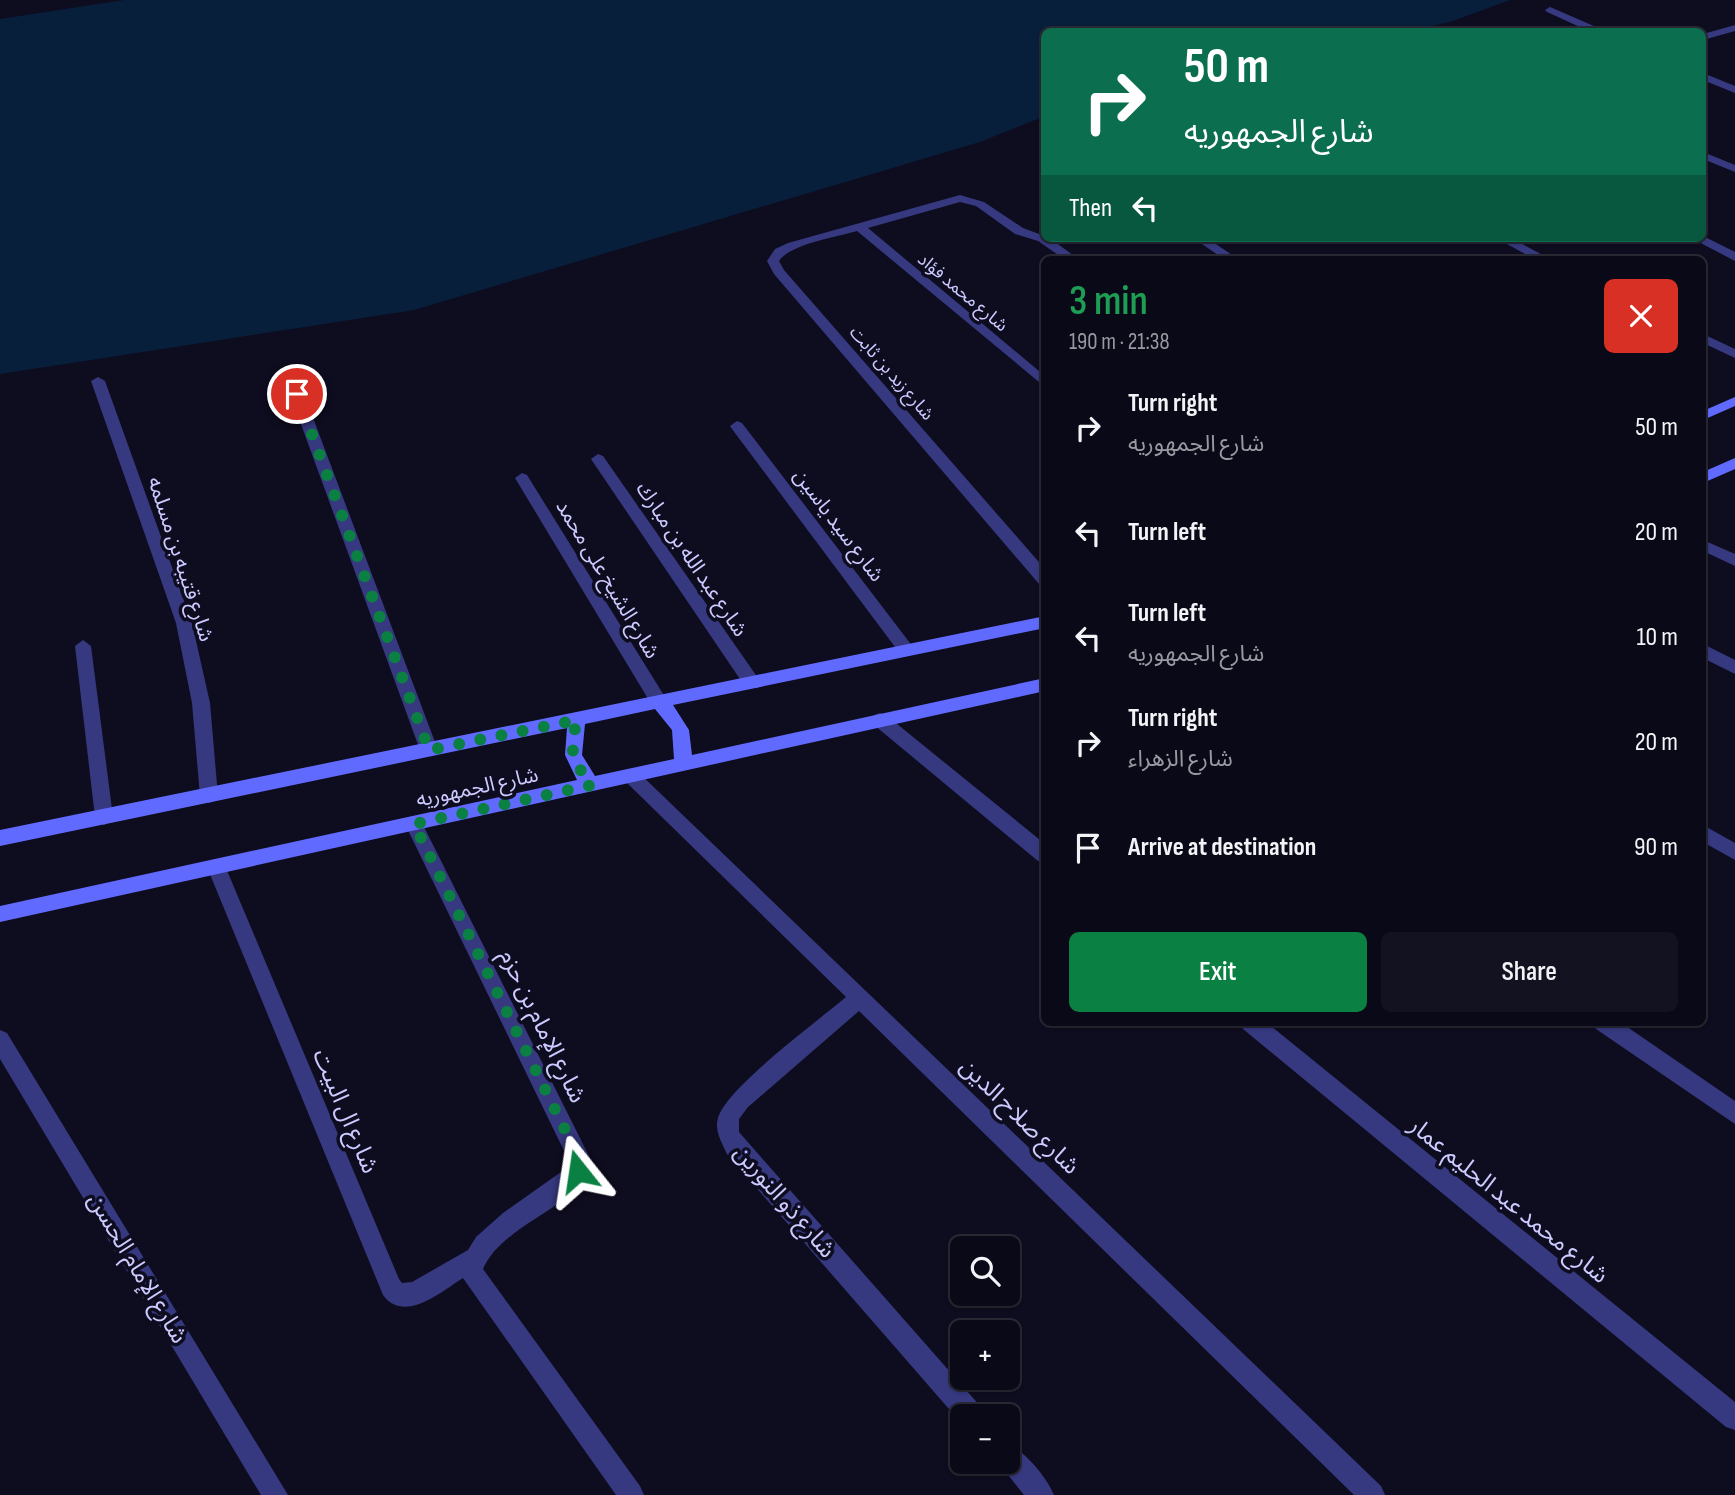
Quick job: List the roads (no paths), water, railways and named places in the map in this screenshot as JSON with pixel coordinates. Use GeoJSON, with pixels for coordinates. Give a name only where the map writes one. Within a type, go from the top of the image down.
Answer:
{"type":"FeatureCollection","features":[{"type":"Feature","properties":{"kind":"street"},"geometry":{"type":"LineString","coordinates":[[1550,10],[1591,28]]}},
{"type":"Feature","properties":{"kind":"street"},"geometry":{"type":"LineString","coordinates":[[1706,36],[1735,27]]}},
{"type":"Feature","properties":{"kind":"street"},"geometry":{"type":"LineString","coordinates":[[1724,31],[1735,35]]}},
{"type":"Feature","properties":{"kind":"street"},"geometry":{"type":"LineString","coordinates":[[1706,77],[1735,90]]}},
{"type":"Feature","properties":{"kind":"street"},"geometry":{"type":"LineString","coordinates":[[1706,156],[1735,169]]}},
{"type":"Feature","properties":{"kind":"street"},"geometry":{"type":"LineString","coordinates":[[859,227],[960,198],[980,204],[1019,230],[1040,233]]}},
{"type":"Feature","properties":{"kind":"street","name":"شارع محمد فؤاد"},"geometry":{"type":"LineString","coordinates":[[859,227],[1041,380]]}},
{"type":"Feature","properties":{"kind":"street","name":"شارع زيد بن ثابت"},"geometry":{"type":"LineString","coordinates":[[859,227],[792,246],[779,252],[773,261],[1041,575]]}},
{"type":"Feature","properties":{"kind":"street"},"geometry":{"type":"LineString","coordinates":[[1051,242],[1068,256]]}},
{"type":"Feature","properties":{"kind":"street"},"geometry":{"type":"LineString","coordinates":[[1205,242],[1227,256]]}},
{"type":"Feature","properties":{"kind":"street"},"geometry":{"type":"LineString","coordinates":[[1510,242],[1538,256]]}},
{"type":"Feature","properties":{"kind":"street"},"geometry":{"type":"LineString","coordinates":[[1705,242],[1735,257]]}},
{"type":"Feature","properties":{"kind":"street"},"geometry":{"type":"LineString","coordinates":[[1706,340],[1735,354]]}},
{"type":"Feature","properties":{"kind":"street","name":"شارع قتيبه بن مسلمه"},"geometry":{"type":"LineString","coordinates":[[98,381],[184,622],[201,703],[209,796]]}},
{"type":"Feature","properties":{"kind":"street"},"geometry":{"type":"LineString","coordinates":[[297,394],[429,750]]}},
{"type":"Feature","properties":{"kind":"street"},"geometry":{"type":"LineString","coordinates":[[1706,415],[1735,401]]}},
{"type":"Feature","properties":{"kind":"street","name":"شارع سيد ياسين"},"geometry":{"type":"LineString","coordinates":[[737,426],[907,651]]}},
{"type":"Feature","properties":{"kind":"street","name":"شارع عبد الله بن مبارك"},"geometry":{"type":"LineString","coordinates":[[598,459],[752,683]]}},
{"type":"Feature","properties":{"kind":"street"},"geometry":{"type":"LineString","coordinates":[[1706,477],[1735,463]]}},
{"type":"Feature","properties":{"kind":"street","name":"شارع الشيخ على محمد"},"geometry":{"type":"LineString","coordinates":[[522,478],[659,702]]}},
{"type":"Feature","properties":{"kind":"street"},"geometry":{"type":"LineString","coordinates":[[1706,546],[1735,561]]}},
{"type":"Feature","properties":{"kind":"street"},"geometry":{"type":"LineString","coordinates":[[0,838],[1041,623]]}},
{"type":"Feature","properties":{"kind":"street"},"geometry":{"type":"LineString","coordinates":[[83,646],[104,817]]}},
{"type":"Feature","properties":{"kind":"street"},"geometry":{"type":"LineString","coordinates":[[1706,652],[1735,668]]}},
{"type":"Feature","properties":{"kind":"street","name":"شارع الجمهوريه"},"geometry":{"type":"LineString","coordinates":[[0,914],[1041,685]]}},
{"type":"Feature","properties":{"kind":"street"},"geometry":{"type":"LineString","coordinates":[[659,702],[677,719],[685,740],[682,765]]}},
{"type":"Feature","properties":{"kind":"street"},"geometry":{"type":"LineString","coordinates":[[577,720],[571,743],[576,766],[592,785]]}},
{"type":"Feature","properties":{"kind":"street"},"geometry":{"type":"LineString","coordinates":[[880,720],[1041,852]]}},
{"type":"Feature","properties":{"kind":"street","name":"شارع صلاح الدين"},"geometry":{"type":"LineString","coordinates":[[631,776],[1372,1495]]}},
{"type":"Feature","properties":{"kind":"street","name":"شارع الإمام بن حزم"},"geometry":{"type":"LineString","coordinates":[[414,824],[580,1160],[578,1171],[569,1180],[483,1244],[473,1259]]}},
{"type":"Feature","properties":{"kind":"street"},"geometry":{"type":"LineString","coordinates":[[1706,835],[1735,852]]}},
{"type":"Feature","properties":{"kind":"street","name":"شارع ال البيت"},"geometry":{"type":"LineString","coordinates":[[216,867],[391,1287],[397,1295],[415,1294],[473,1259]]}},
{"type":"Feature","properties":{"kind":"street","name":"شارع ذو النورين"},"geometry":{"type":"LineString","coordinates":[[861,997],[740,1100],[729,1114],[727,1131],[735,1146],[961,1404]]}},
{"type":"Feature","properties":{"kind":"street","name":"شارع محمد عبد الحليم عمار"},"geometry":{"type":"LineString","coordinates":[[1255,1026],[1735,1418]]}},
{"type":"Feature","properties":{"kind":"street"},"geometry":{"type":"LineString","coordinates":[[1609,1026],[1735,1114]]}},
{"type":"Feature","properties":{"kind":"street","name":"شارع الإمام الحسن"},"geometry":{"type":"LineString","coordinates":[[0,1040],[275,1495]]}},
{"type":"Feature","properties":{"kind":"street"},"geometry":{"type":"LineString","coordinates":[[473,1259],[471,1271],[477,1282],[631,1495]]}},
{"type":"Feature","properties":{"kind":"street"},"geometry":{"type":"LineString","coordinates":[[1020,1471],[1041,1495]]}},
{"type":"Feature","properties":{"kind":"water"},"geometry":{"type":"Polygon","coordinates":[[[124,0],[1510,0],[1453,21],[1424,28],[1041,28],[1041,118],[980,142],[414,310],[0,374],[0,19],[124,0]]]}}]}
